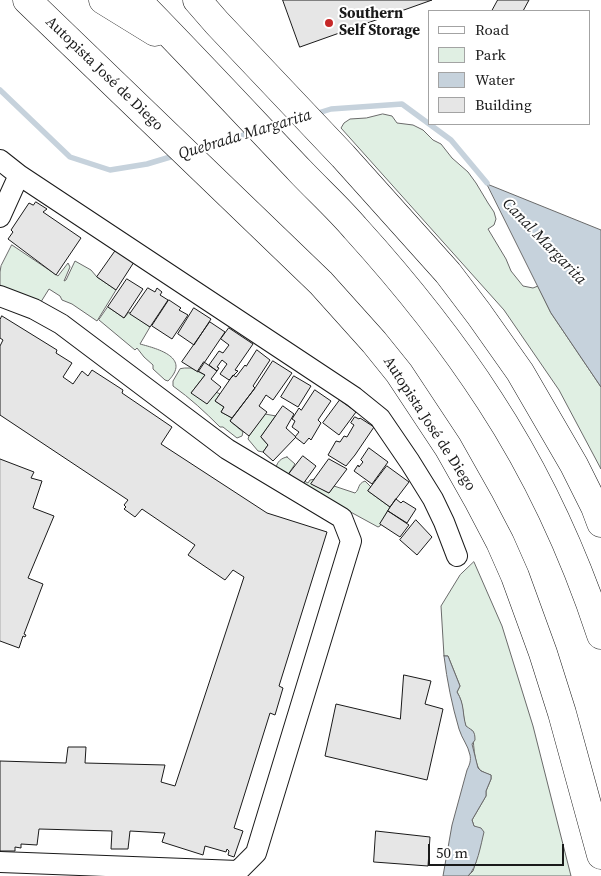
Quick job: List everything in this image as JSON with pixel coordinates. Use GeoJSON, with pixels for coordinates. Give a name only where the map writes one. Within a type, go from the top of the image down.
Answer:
{"type":"FeatureCollection","features":[{"type":"Feature","properties":{"kind":"highway","name":"Autopista José de Diego"},"geometry":{"type":"LineString","coordinates":[[27,0],[321,284],[374,342],[399,373],[448,447],[500,542],[515,576],[562,713],[601,855]]}},
{"type":"Feature","properties":{"kind":"highway"},"geometry":{"type":"LineString","coordinates":[[103,0],[188,52]]}},
{"type":"Feature","properties":{"kind":"highway"},"geometry":{"type":"LineString","coordinates":[[138,0],[354,226],[438,326],[490,400],[515,440],[553,513],[582,581],[601,635]]}},
{"type":"Feature","properties":{"kind":"highway"},"geometry":{"type":"LineString","coordinates":[[197,0],[343,156],[448,273],[520,372],[574,465],[601,523]]}},
{"type":"Feature","properties":{"kind":"highway"},"geometry":{"type":"LineString","coordinates":[[208,0],[253,61]]}},
{"type":"Feature","properties":{"kind":"street"},"geometry":{"type":"LineString","coordinates":[[0,160],[19,175],[346,392],[380,418],[433,499],[457,556]]}},
{"type":"Feature","properties":{"kind":"street"},"geometry":{"type":"LineString","coordinates":[[0,217],[19,175]]}},
{"type":"Feature","properties":{"kind":"street"},"geometry":{"type":"LineString","coordinates":[[0,296],[34,309],[61,324],[227,449],[342,518],[351,541],[256,853],[238,872],[0,862]]}},
{"type":"Feature","properties":{"kind":"green space"},"geometry":{"type":"Polygon","coordinates":[[[383,114],[392,116],[397,123],[413,125],[423,130],[433,140],[441,144],[452,158],[468,172],[494,212],[496,219],[494,225],[488,229],[511,271],[523,286],[533,288],[538,286],[551,313],[601,387],[601,469],[559,390],[504,310],[341,128],[350,119],[383,114]]]}},
{"type":"Feature","properties":{"kind":"green space"},"geometry":{"type":"Polygon","coordinates":[[[12,245],[58,276],[68,263],[70,267],[64,281],[75,261],[91,270],[97,277],[116,290],[97,321],[72,304],[62,300],[60,296],[49,289],[39,305],[0,285],[1,266],[12,245]]]}},
{"type":"Feature","properties":{"kind":"green space"},"geometry":{"type":"Polygon","coordinates":[[[108,307],[124,318],[129,312],[150,327],[140,344],[163,352],[174,361],[176,366],[174,373],[168,381],[153,369],[153,365],[137,348],[135,350],[99,320],[108,307]]]}},
{"type":"Feature","properties":{"kind":"green space"},"geometry":{"type":"Polygon","coordinates":[[[191,368],[205,375],[191,393],[216,392],[220,394],[215,401],[224,407],[221,412],[232,418],[230,421],[243,432],[242,436],[237,438],[223,427],[220,427],[173,386],[173,381],[180,369],[191,368]]]}},
{"type":"Feature","properties":{"kind":"green space"},"geometry":{"type":"Polygon","coordinates":[[[265,414],[276,416],[261,437],[268,445],[263,452],[258,451],[248,439],[265,414]]]}},
{"type":"Feature","properties":{"kind":"green space"},"geometry":{"type":"Polygon","coordinates":[[[287,457],[295,464],[289,473],[308,483],[310,480],[315,479],[312,484],[329,493],[334,486],[355,493],[365,481],[371,487],[368,491],[390,507],[380,526],[378,527],[292,480],[276,468],[283,458],[287,457]]]}},
{"type":"Feature","properties":{"kind":"green space"},"geometry":{"type":"Polygon","coordinates":[[[474,562],[502,626],[533,726],[571,876],[468,876],[473,871],[476,862],[472,820],[486,796],[491,775],[481,771],[476,763],[473,731],[466,727],[461,700],[457,692],[460,686],[448,656],[444,656],[441,606],[460,575],[474,562]]]}},
{"type":"Feature","properties":{"kind":"water","name":"Canal Margarita"},"geometry":{"type":"Polygon","coordinates":[[[487,184],[601,230],[601,387],[551,313],[487,184]]]}},
{"type":"Feature","properties":{"kind":"water"},"geometry":{"type":"Polygon","coordinates":[[[444,656],[448,656],[460,686],[457,692],[460,697],[466,726],[475,735],[475,740],[472,744],[478,768],[491,775],[486,796],[472,820],[474,826],[481,828],[484,832],[476,862],[468,876],[443,876],[452,825],[470,764],[468,748],[459,729],[454,711],[444,656]]]}},
{"type":"Feature","properties":{"kind":"building","name":"Southern Self Storage"},"geometry":{"type":"Polygon","coordinates":[[[283,0],[432,0],[300,47],[283,0]]]}},
{"type":"Feature","properties":{"kind":"building"},"geometry":{"type":"Polygon","coordinates":[[[498,0],[529,0],[524,10],[493,10],[498,0]]]}},
{"type":"Feature","properties":{"kind":"building"},"geometry":{"type":"Polygon","coordinates":[[[36,202],[47,209],[43,212],[81,238],[56,275],[8,239],[13,232],[11,230],[29,203],[33,205],[36,202]]]}},
{"type":"Feature","properties":{"kind":"building"},"geometry":{"type":"Polygon","coordinates":[[[116,250],[134,262],[116,290],[97,277],[116,250]]]}},
{"type":"Feature","properties":{"kind":"building"},"geometry":{"type":"Polygon","coordinates":[[[127,279],[143,289],[124,318],[108,307],[127,279]]]}},
{"type":"Feature","properties":{"kind":"building"},"geometry":{"type":"Polygon","coordinates":[[[148,288],[155,292],[157,288],[162,292],[160,295],[168,300],[150,327],[130,314],[148,288]]]}},
{"type":"Feature","properties":{"kind":"building"},"geometry":{"type":"Polygon","coordinates":[[[169,300],[181,308],[179,310],[188,315],[172,339],[152,326],[169,300]]]}},
{"type":"Feature","properties":{"kind":"building"},"geometry":{"type":"Polygon","coordinates":[[[194,308],[211,319],[194,345],[178,334],[194,308]]]}},
{"type":"Feature","properties":{"kind":"building"},"geometry":{"type":"Polygon","coordinates":[[[2,316],[57,350],[56,353],[72,363],[63,377],[73,384],[82,371],[88,376],[92,370],[123,390],[122,393],[172,427],[161,444],[267,513],[327,532],[279,686],[283,688],[275,715],[270,713],[234,828],[243,831],[234,857],[228,855],[229,851],[227,849],[226,852],[205,846],[203,855],[162,842],[165,833],[130,831],[128,849],[111,849],[112,831],[39,829],[37,845],[21,844],[21,848],[15,847],[15,851],[0,851],[0,761],[66,763],[68,747],[86,747],[85,763],[165,765],[161,782],[175,786],[244,577],[233,570],[225,580],[188,555],[195,545],[142,509],[135,517],[124,509],[126,507],[124,505],[128,500],[0,415],[0,346],[3,340],[0,338],[0,320],[2,316]]]}},
{"type":"Feature","properties":{"kind":"building"},"geometry":{"type":"Polygon","coordinates":[[[210,322],[225,332],[198,372],[182,362],[210,322]]]}},
{"type":"Feature","properties":{"kind":"building"},"geometry":{"type":"Polygon","coordinates":[[[229,328],[253,344],[235,370],[238,371],[229,380],[220,374],[227,364],[222,360],[217,367],[219,368],[217,371],[209,365],[219,351],[223,353],[229,345],[221,339],[229,328]]]}},
{"type":"Feature","properties":{"kind":"building"},"geometry":{"type":"Polygon","coordinates":[[[257,350],[270,360],[253,386],[255,388],[232,418],[221,412],[224,407],[215,401],[233,375],[236,377],[257,350]]]}},
{"type":"Feature","properties":{"kind":"building"},"geometry":{"type":"Polygon","coordinates":[[[273,361],[292,373],[273,400],[266,395],[259,406],[267,412],[249,436],[230,421],[273,361]]]}},
{"type":"Feature","properties":{"kind":"building"},"geometry":{"type":"Polygon","coordinates":[[[204,362],[217,371],[211,379],[221,387],[207,404],[191,393],[205,375],[198,371],[204,362]]]}},
{"type":"Feature","properties":{"kind":"building"},"geometry":{"type":"Polygon","coordinates":[[[294,376],[311,386],[298,407],[281,397],[294,376]]]}},
{"type":"Feature","properties":{"kind":"building"},"geometry":{"type":"Polygon","coordinates":[[[315,390],[331,401],[318,420],[321,423],[311,440],[309,438],[304,444],[295,437],[299,432],[292,427],[295,421],[292,419],[315,390]]]}},
{"type":"Feature","properties":{"kind":"building"},"geometry":{"type":"Polygon","coordinates":[[[340,400],[356,412],[339,435],[323,423],[340,400]]]}},
{"type":"Feature","properties":{"kind":"building"},"geometry":{"type":"Polygon","coordinates":[[[283,406],[294,414],[286,428],[296,437],[273,461],[263,452],[268,445],[261,437],[283,406]]]}},
{"type":"Feature","properties":{"kind":"building"},"geometry":{"type":"Polygon","coordinates":[[[355,417],[374,427],[346,466],[328,455],[336,441],[340,442],[344,436],[347,437],[354,425],[351,423],[355,417]]]}},
{"type":"Feature","properties":{"kind":"building"},"geometry":{"type":"Polygon","coordinates":[[[369,448],[388,462],[372,484],[354,471],[363,462],[361,460],[369,448]]]}},
{"type":"Feature","properties":{"kind":"building"},"geometry":{"type":"Polygon","coordinates":[[[303,456],[316,466],[303,484],[289,474],[303,456]]]}},
{"type":"Feature","properties":{"kind":"building"},"geometry":{"type":"Polygon","coordinates":[[[0,459],[34,472],[31,478],[42,481],[33,508],[54,516],[28,578],[43,584],[24,634],[26,635],[25,637],[23,636],[19,648],[0,641],[0,459]]]}},
{"type":"Feature","properties":{"kind":"building"},"geometry":{"type":"Polygon","coordinates":[[[329,459],[347,469],[329,493],[311,484],[329,459]]]}},
{"type":"Feature","properties":{"kind":"building"},"geometry":{"type":"Polygon","coordinates":[[[387,466],[409,482],[390,507],[368,491],[387,466]]]}},
{"type":"Feature","properties":{"kind":"building"},"geometry":{"type":"Polygon","coordinates":[[[396,499],[416,509],[407,523],[388,511],[396,499]]]}},
{"type":"Feature","properties":{"kind":"building"},"geometry":{"type":"Polygon","coordinates":[[[388,511],[409,525],[400,537],[380,524],[388,511]]]}},
{"type":"Feature","properties":{"kind":"building"},"geometry":{"type":"Polygon","coordinates":[[[416,520],[432,537],[417,555],[400,540],[416,520]]]}},
{"type":"Feature","properties":{"kind":"building"},"geometry":{"type":"Polygon","coordinates":[[[404,675],[431,681],[425,704],[443,709],[427,780],[325,756],[336,704],[400,719],[404,675]]]}},
{"type":"Feature","properties":{"kind":"building"},"geometry":{"type":"Polygon","coordinates":[[[376,831],[430,837],[428,866],[374,862],[376,831]]]}},
{"type":"Feature","properties":{"kind":"waterway","name":"Quebrada Margarita"},"geometry":{"type":"LineString","coordinates":[[0,90],[70,157],[110,170],[147,164],[177,155]]}},
{"type":"Feature","properties":{"kind":"waterway","name":"Quebrada Margarita"},"geometry":{"type":"LineString","coordinates":[[315,114],[331,109],[402,104],[428,123]]}},
{"type":"Feature","properties":{"kind":"waterway","name":"Quebrada Margarita"},"geometry":{"type":"LineString","coordinates":[[270,128],[297,120]]}},
{"type":"Feature","properties":{"kind":"waterway","name":"Quebrada Margarita"},"geometry":{"type":"LineString","coordinates":[[431,125],[451,140],[487,183]]}},
{"type":"Feature","properties":{"kind":"waterway","name":"Quebrada Margarita"},"geometry":{"type":"LineString","coordinates":[[196,150],[254,132]]}},
{"type":"Feature","properties":{"kind":"place","name":"Southern Self Storage"},"geometry":{"type":"Point","coordinates":[329,23]}}]}
